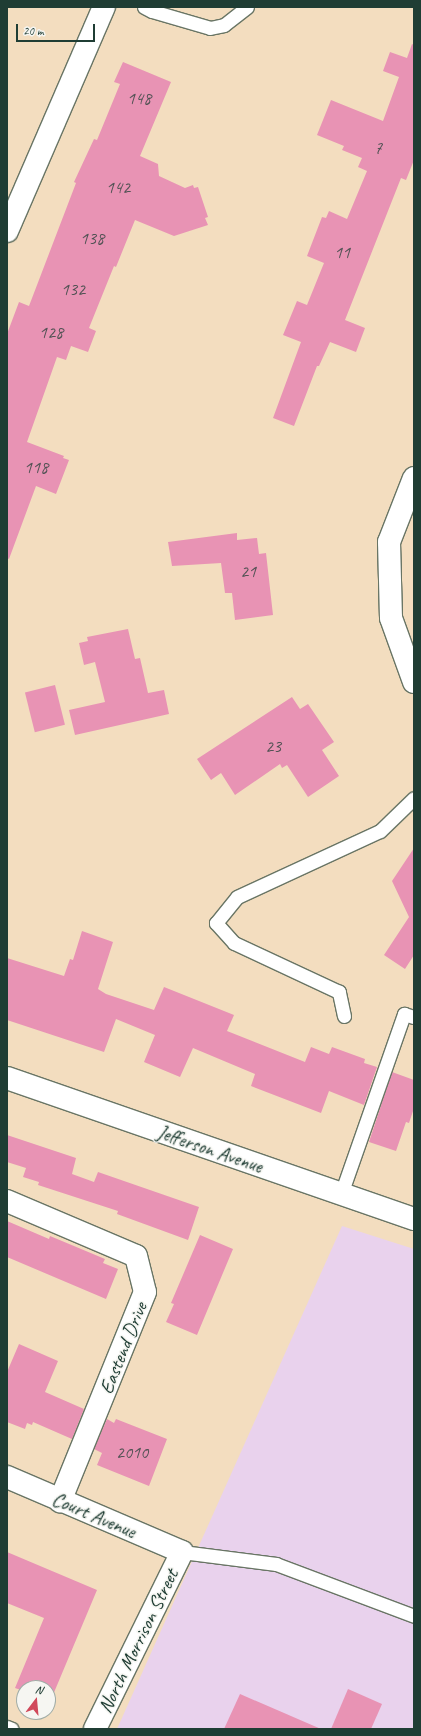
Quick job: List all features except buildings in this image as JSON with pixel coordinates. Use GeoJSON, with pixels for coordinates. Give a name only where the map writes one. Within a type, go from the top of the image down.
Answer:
{"type":"FeatureCollection","features":[{"type":"Feature","properties":{"kind":"street"},"geometry":{"type":"LineString","coordinates":[[7,231],[104,7]]}},
{"type":"Feature","properties":{"kind":"street"},"geometry":{"type":"LineString","coordinates":[[414,478],[389,542],[391,618],[414,682]]}},
{"type":"Feature","properties":{"kind":"street","name":"Jefferson Avenue"},"geometry":{"type":"LineString","coordinates":[[7,1078],[414,1219]]}},
{"type":"Feature","properties":{"kind":"street","name":"Eastend Drive"},"geometry":{"type":"LineString","coordinates":[[7,1202],[136,1256],[145,1292],[60,1501]]}},
{"type":"Feature","properties":{"kind":"street","name":"Court Avenue"},"geometry":{"type":"LineString","coordinates":[[7,1477],[182,1552]]}},
{"type":"Feature","properties":{"kind":"street","name":"North Morrison Street"},"geometry":{"type":"LineString","coordinates":[[95,1729],[182,1552]]}},
{"type":"Feature","properties":{"kind":"lane"},"geometry":{"type":"LineString","coordinates":[[144,7],[152,11],[210,28],[224,25],[247,7]]}},
{"type":"Feature","properties":{"kind":"lane"},"geometry":{"type":"LineString","coordinates":[[344,1016],[339,992],[234,943],[216,923],[237,897],[380,831],[414,798]]}},
{"type":"Feature","properties":{"kind":"lane"},"geometry":{"type":"LineString","coordinates":[[341,1194],[404,1014],[414,1017]]}},
{"type":"Feature","properties":{"kind":"lane"},"geometry":{"type":"LineString","coordinates":[[182,1552],[276,1564],[414,1616]]}},
{"type":"Feature","properties":{"kind":"lane"},"geometry":{"type":"LineString","coordinates":[[7,1727],[12,1729]]}},
{"type":"Feature","properties":{"kind":"shaded area"},"geometry":{"type":"Polygon","coordinates":[[[342,1226],[414,1249],[414,1729],[117,1729],[342,1226]]]}}]}
